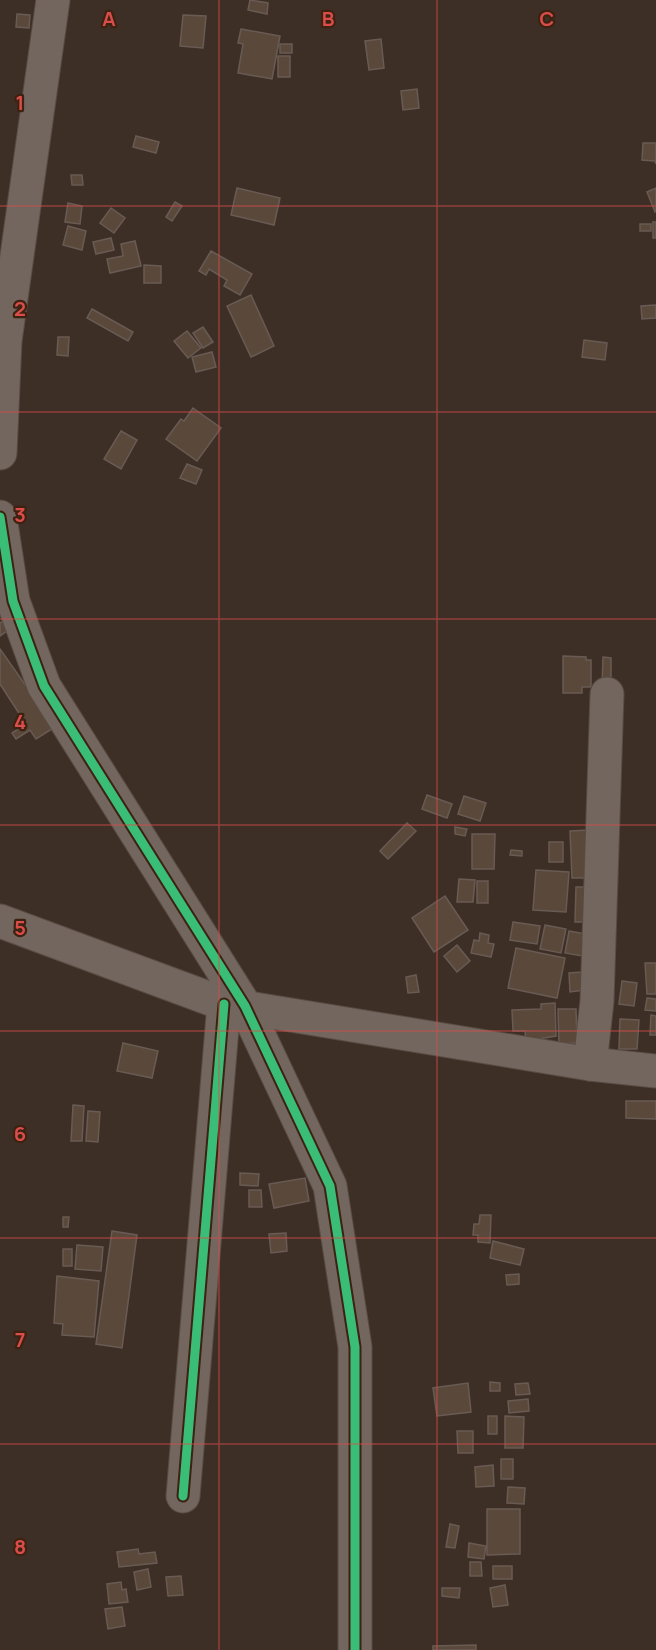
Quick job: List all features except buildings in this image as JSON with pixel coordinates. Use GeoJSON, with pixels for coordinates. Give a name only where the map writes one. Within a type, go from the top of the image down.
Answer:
{"type":"FeatureCollection","features":[{"type":"Feature","properties":{"kind":"street"},"geometry":{"type":"LineString","coordinates":[[0,453],[5,341],[53,0]]}},
{"type":"Feature","properties":{"kind":"street"},"geometry":{"type":"LineString","coordinates":[[0,517],[13,601],[44,686],[235,1005],[330,1186],[355,1347],[355,1650]]}},
{"type":"Feature","properties":{"kind":"street"},"geometry":{"type":"LineString","coordinates":[[590,1064],[597,1001],[607,694]]}},
{"type":"Feature","properties":{"kind":"street"},"geometry":{"type":"LineString","coordinates":[[0,921],[235,1005],[590,1064],[656,1071]]}},
{"type":"Feature","properties":{"kind":"street"},"geometry":{"type":"LineString","coordinates":[[183,1496],[235,1005]]}},
{"type":"Feature","properties":{"kind":"cycle path"},"geometry":{"type":"LineString","coordinates":[[0,517],[13,601],[44,686],[245,1006],[330,1186],[355,1347],[355,1650]]}},
{"type":"Feature","properties":{"kind":"cycle path"},"geometry":{"type":"LineString","coordinates":[[183,1496],[224,1004]]}}]}
